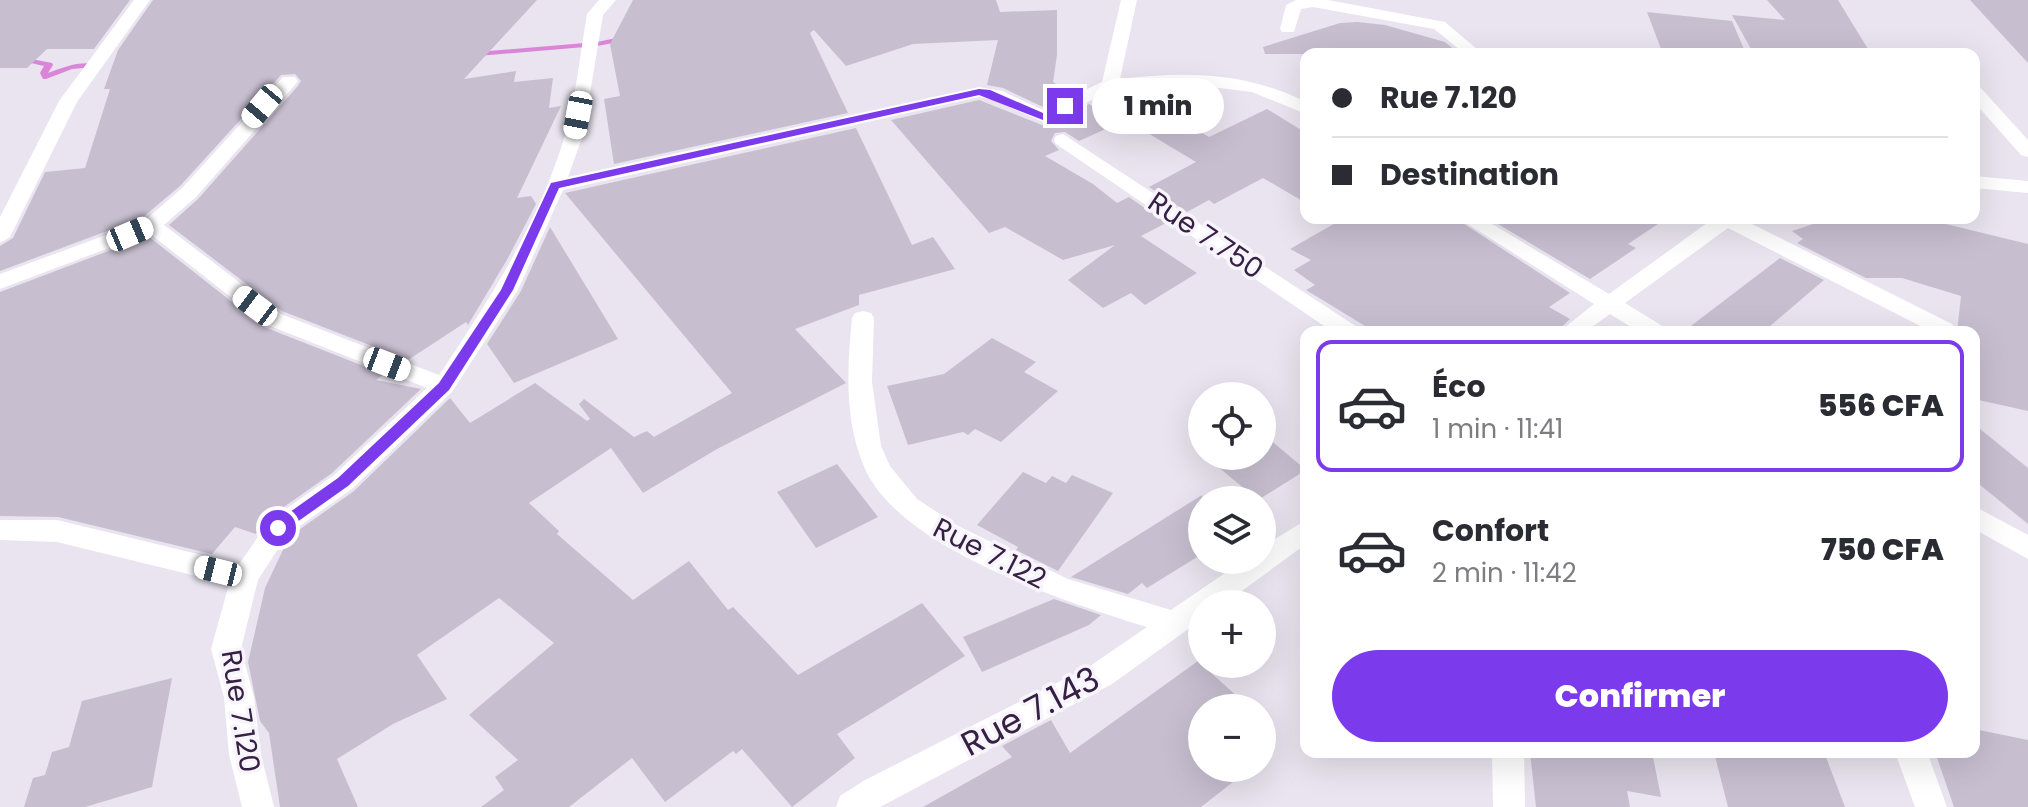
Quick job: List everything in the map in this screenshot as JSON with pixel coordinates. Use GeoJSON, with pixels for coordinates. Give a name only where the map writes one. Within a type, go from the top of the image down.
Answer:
{"type":"FeatureCollection","features":[{"type":"Feature","properties":{"kind":"street"},"geometry":{"type":"LineString","coordinates":[[0,237],[68,101],[142,0]]}},
{"type":"Feature","properties":{"kind":"street","name":"Rue 7.120"},"geometry":{"type":"LineString","coordinates":[[258,807],[245,755],[239,697],[226,649],[245,577],[278,528],[343,482],[444,386],[507,290],[555,186],[574,135],[595,14],[608,0]]}},
{"type":"Feature","properties":{"kind":"street"},"geometry":{"type":"LineString","coordinates":[[1110,85],[1129,0]]}},
{"type":"Feature","properties":{"kind":"street"},"geometry":{"type":"LineString","coordinates":[[1288,29],[1294,5],[1313,2],[1439,25],[1472,48]]}},
{"type":"Feature","properties":{"kind":"street"},"geometry":{"type":"LineString","coordinates":[[555,186],[979,92],[987,92],[1043,117],[1110,85],[1177,77],[1244,82],[1272,91],[1300,106]]}},
{"type":"Feature","properties":{"kind":"street"},"geometry":{"type":"LineString","coordinates":[[0,282],[151,225],[188,196],[262,106],[289,81]]}},
{"type":"Feature","properties":{"kind":"street"},"geometry":{"type":"LineString","coordinates":[[1980,98],[2028,151]]}},
{"type":"Feature","properties":{"kind":"street","name":"Rue 7.750"},"geometry":{"type":"LineString","coordinates":[[1063,140],[1340,326]]}},
{"type":"Feature","properties":{"kind":"street"},"geometry":{"type":"LineString","coordinates":[[1980,183],[2028,187]]}},
{"type":"Feature","properties":{"kind":"street"},"geometry":{"type":"LineString","coordinates":[[1478,224],[1645,326]]}},
{"type":"Feature","properties":{"kind":"street"},"geometry":{"type":"LineString","coordinates":[[1578,326],[1719,224]]}},
{"type":"Feature","properties":{"kind":"street"},"geometry":{"type":"LineString","coordinates":[[1736,224],[1938,326]]}},
{"type":"Feature","properties":{"kind":"street"},"geometry":{"type":"LineString","coordinates":[[151,225],[273,319],[444,386]]}},
{"type":"Feature","properties":{"kind":"street","name":"Rue 7.122"},"geometry":{"type":"LineString","coordinates":[[863,318],[858,374],[870,448],[892,490],[915,513],[947,534],[1062,589],[1175,624]]}},
{"type":"Feature","properties":{"kind":"street"},"geometry":{"type":"LineString","coordinates":[[1980,520],[2028,548]]}},
{"type":"Feature","properties":{"kind":"street"},"geometry":{"type":"LineString","coordinates":[[0,530],[57,531],[245,577]]}},
{"type":"Feature","properties":{"kind":"street","name":"Rue 7.143"},"geometry":{"type":"LineString","coordinates":[[1222,590],[1300,534]]}},
{"type":"Feature","properties":{"kind":"street","name":"Rue 7.143"},"geometry":{"type":"LineString","coordinates":[[852,807],[876,791],[1101,675],[1188,614]]}},
{"type":"Feature","properties":{"kind":"street"},"geometry":{"type":"LineString","coordinates":[[1508,758],[1509,807]]}},
{"type":"Feature","properties":{"kind":"street"},"geometry":{"type":"LineString","coordinates":[[1913,758],[1931,807]]}},
{"type":"Feature","properties":{"kind":"building"},"geometry":{"type":"Polygon","coordinates":[[[0,0],[130,0],[94,49],[47,49],[27,68],[0,68],[0,0]]]}},
{"type":"Feature","properties":{"kind":"building"},"geometry":{"type":"Polygon","coordinates":[[[153,0],[537,0],[464,79],[516,71],[514,82],[553,78],[549,108],[561,106],[517,198],[531,196],[536,204],[468,325],[466,322],[408,360],[282,311],[169,225],[198,199],[297,87],[301,81],[295,74],[281,75],[180,186],[142,218],[0,271],[0,246],[13,238],[45,172],[85,168],[110,89],[104,89],[118,50],[153,0]]]}},
{"type":"Feature","properties":{"kind":"building"},"geometry":{"type":"Polygon","coordinates":[[[633,0],[996,0],[1000,12],[1057,10],[1057,55],[1053,82],[1071,93],[1043,107],[1003,88],[987,85],[998,40],[913,44],[846,66],[814,30],[810,33],[848,113],[614,164],[604,99],[620,96],[610,44],[633,0]]]}},
{"type":"Feature","properties":{"kind":"building"},"geometry":{"type":"Polygon","coordinates":[[[1767,0],[1838,0],[1867,48],[1750,48],[1732,15],[1785,20],[1767,0]]]}},
{"type":"Feature","properties":{"kind":"building"},"geometry":{"type":"Polygon","coordinates":[[[1970,0],[2028,0],[2028,63],[1970,0]]]}},
{"type":"Feature","properties":{"kind":"building"},"geometry":{"type":"Polygon","coordinates":[[[1647,12],[1732,21],[1743,48],[1661,48],[1647,12]]]}},
{"type":"Feature","properties":{"kind":"building"},"geometry":{"type":"Polygon","coordinates":[[[1340,23],[1385,25],[1445,42],[1452,48],[1300,48],[1300,54],[1265,54],[1263,47],[1340,23]]]}},
{"type":"Feature","properties":{"kind":"building"},"geometry":{"type":"Polygon","coordinates":[[[1135,94],[1209,137],[1267,109],[1300,129],[1300,200],[1263,178],[1214,204],[1209,200],[1187,212],[1149,187],[1196,162],[1121,117],[1135,94]]]}},
{"type":"Feature","properties":{"kind":"building"},"geometry":{"type":"Polygon","coordinates":[[[979,100],[1042,125],[1089,104],[1119,123],[1079,141],[1065,132],[1055,133],[1051,141],[1059,150],[1045,156],[1093,184],[1117,203],[1129,197],[1166,223],[1141,236],[1197,273],[1145,305],[1131,293],[1103,308],[1068,280],[1115,245],[1063,260],[1005,227],[989,233],[891,120],[979,100]]]}},
{"type":"Feature","properties":{"kind":"building"},"geometry":{"type":"Polygon","coordinates":[[[856,128],[912,245],[933,237],[955,269],[859,295],[859,305],[795,329],[846,383],[717,449],[643,493],[611,448],[529,503],[559,531],[557,534],[633,600],[689,561],[728,610],[733,607],[798,675],[922,603],[965,656],[837,734],[855,758],[792,807],[742,749],[736,754],[733,751],[665,802],[632,758],[569,807],[481,807],[504,790],[495,777],[518,760],[469,715],[554,643],[499,598],[417,655],[447,699],[393,724],[337,759],[358,807],[280,807],[269,733],[260,721],[248,662],[265,588],[289,537],[354,491],[450,398],[470,423],[535,383],[587,421],[590,419],[579,404],[584,399],[634,437],[647,431],[654,437],[732,393],[565,193],[856,128]]]}},
{"type":"Feature","properties":{"kind":"building"},"geometry":{"type":"Polygon","coordinates":[[[1334,224],[1464,224],[1570,293],[1549,307],[1570,319],[1562,326],[1365,326],[1306,290],[1315,285],[1294,270],[1311,260],[1290,249],[1334,224]]]}},
{"type":"Feature","properties":{"kind":"building"},"geometry":{"type":"Polygon","coordinates":[[[1498,224],[1658,224],[1628,244],[1636,248],[1590,279],[1498,224]]]}},
{"type":"Feature","properties":{"kind":"building"},"geometry":{"type":"Polygon","coordinates":[[[1813,224],[1946,224],[2028,244],[2028,411],[1980,400],[1980,326],[1958,326],[1961,296],[1902,278],[1866,278],[1797,243],[1803,239],[1792,231],[1813,224]]]}},
{"type":"Feature","properties":{"kind":"building"},"geometry":{"type":"Polygon","coordinates":[[[550,227],[618,339],[514,383],[487,344],[521,291],[550,227]]]}},
{"type":"Feature","properties":{"kind":"building"},"geometry":{"type":"Polygon","coordinates":[[[148,236],[264,327],[384,374],[376,380],[421,389],[332,473],[267,519],[256,534],[235,527],[212,554],[58,517],[0,516],[0,292],[148,236]]]}},
{"type":"Feature","properties":{"kind":"building"},"geometry":{"type":"Polygon","coordinates":[[[1780,258],[1824,280],[1770,326],[1691,326],[1780,258]]]}},
{"type":"Feature","properties":{"kind":"building"},"geometry":{"type":"Polygon","coordinates":[[[992,338],[1036,362],[1024,372],[1058,391],[1001,442],[975,429],[968,435],[963,432],[908,445],[887,386],[944,374],[992,338]]]}},
{"type":"Feature","properties":{"kind":"building"},"geometry":{"type":"Polygon","coordinates":[[[1980,429],[2028,468],[2028,524],[1980,485],[1980,429]]]}},
{"type":"Feature","properties":{"kind":"building"},"geometry":{"type":"Polygon","coordinates":[[[1276,445],[1300,465],[1300,474],[1276,489],[1276,486],[1241,486],[1222,470],[1276,470],[1276,445]]]}},
{"type":"Feature","properties":{"kind":"building"},"geometry":{"type":"Polygon","coordinates":[[[837,464],[878,517],[816,548],[777,492],[837,464]]]}},
{"type":"Feature","properties":{"kind":"building"},"geometry":{"type":"Polygon","coordinates":[[[1023,472],[1046,483],[1052,476],[1066,483],[1072,475],[1113,493],[1058,571],[1016,550],[1018,547],[977,525],[1023,472]]]}},
{"type":"Feature","properties":{"kind":"building"},"geometry":{"type":"Polygon","coordinates":[[[1188,504],[1188,563],[1147,588],[1142,583],[1128,594],[1071,577],[1188,504]]]}},
{"type":"Feature","properties":{"kind":"building"},"geometry":{"type":"Polygon","coordinates":[[[1054,599],[1101,615],[1089,625],[982,672],[963,637],[1054,599]]]}},
{"type":"Feature","properties":{"kind":"building"},"geometry":{"type":"Polygon","coordinates":[[[1188,668],[1188,678],[1217,678],[1235,694],[1188,694],[1188,782],[1233,782],[1201,807],[923,807],[1012,757],[1002,746],[1051,720],[1070,753],[1188,668]]]}},
{"type":"Feature","properties":{"kind":"building"},"geometry":{"type":"Polygon","coordinates":[[[172,678],[152,787],[85,807],[24,807],[33,778],[45,775],[52,752],[69,747],[82,701],[172,678]]]}},
{"type":"Feature","properties":{"kind":"building"},"geometry":{"type":"Polygon","coordinates":[[[1980,730],[2028,740],[2028,807],[1954,807],[1937,758],[1980,758],[1980,730]]]}},
{"type":"Feature","properties":{"kind":"building"},"geometry":{"type":"Polygon","coordinates":[[[1531,758],[1653,758],[1661,797],[1627,791],[1630,807],[1536,807],[1531,758]]]}},
{"type":"Feature","properties":{"kind":"building"},"geometry":{"type":"Polygon","coordinates":[[[1716,758],[1826,758],[1845,807],[1728,807],[1716,758]]]}},
{"type":"Feature","properties":{"kind":"waterway"},"geometry":{"type":"LineString","coordinates":[[477,54],[597,44],[626,38]]}},
{"type":"Feature","properties":{"kind":"waterway"},"geometry":{"type":"LineString","coordinates":[[34,61],[49,65],[44,73],[46,77],[71,67],[94,65]]}},
{"type":"Feature","properties":{"kind":"route"},"geometry":{"type":"LineString","coordinates":[[278,528],[343,482],[444,386],[507,290],[555,186],[979,92],[996,95],[1043,117],[1065,106]]}}]}
